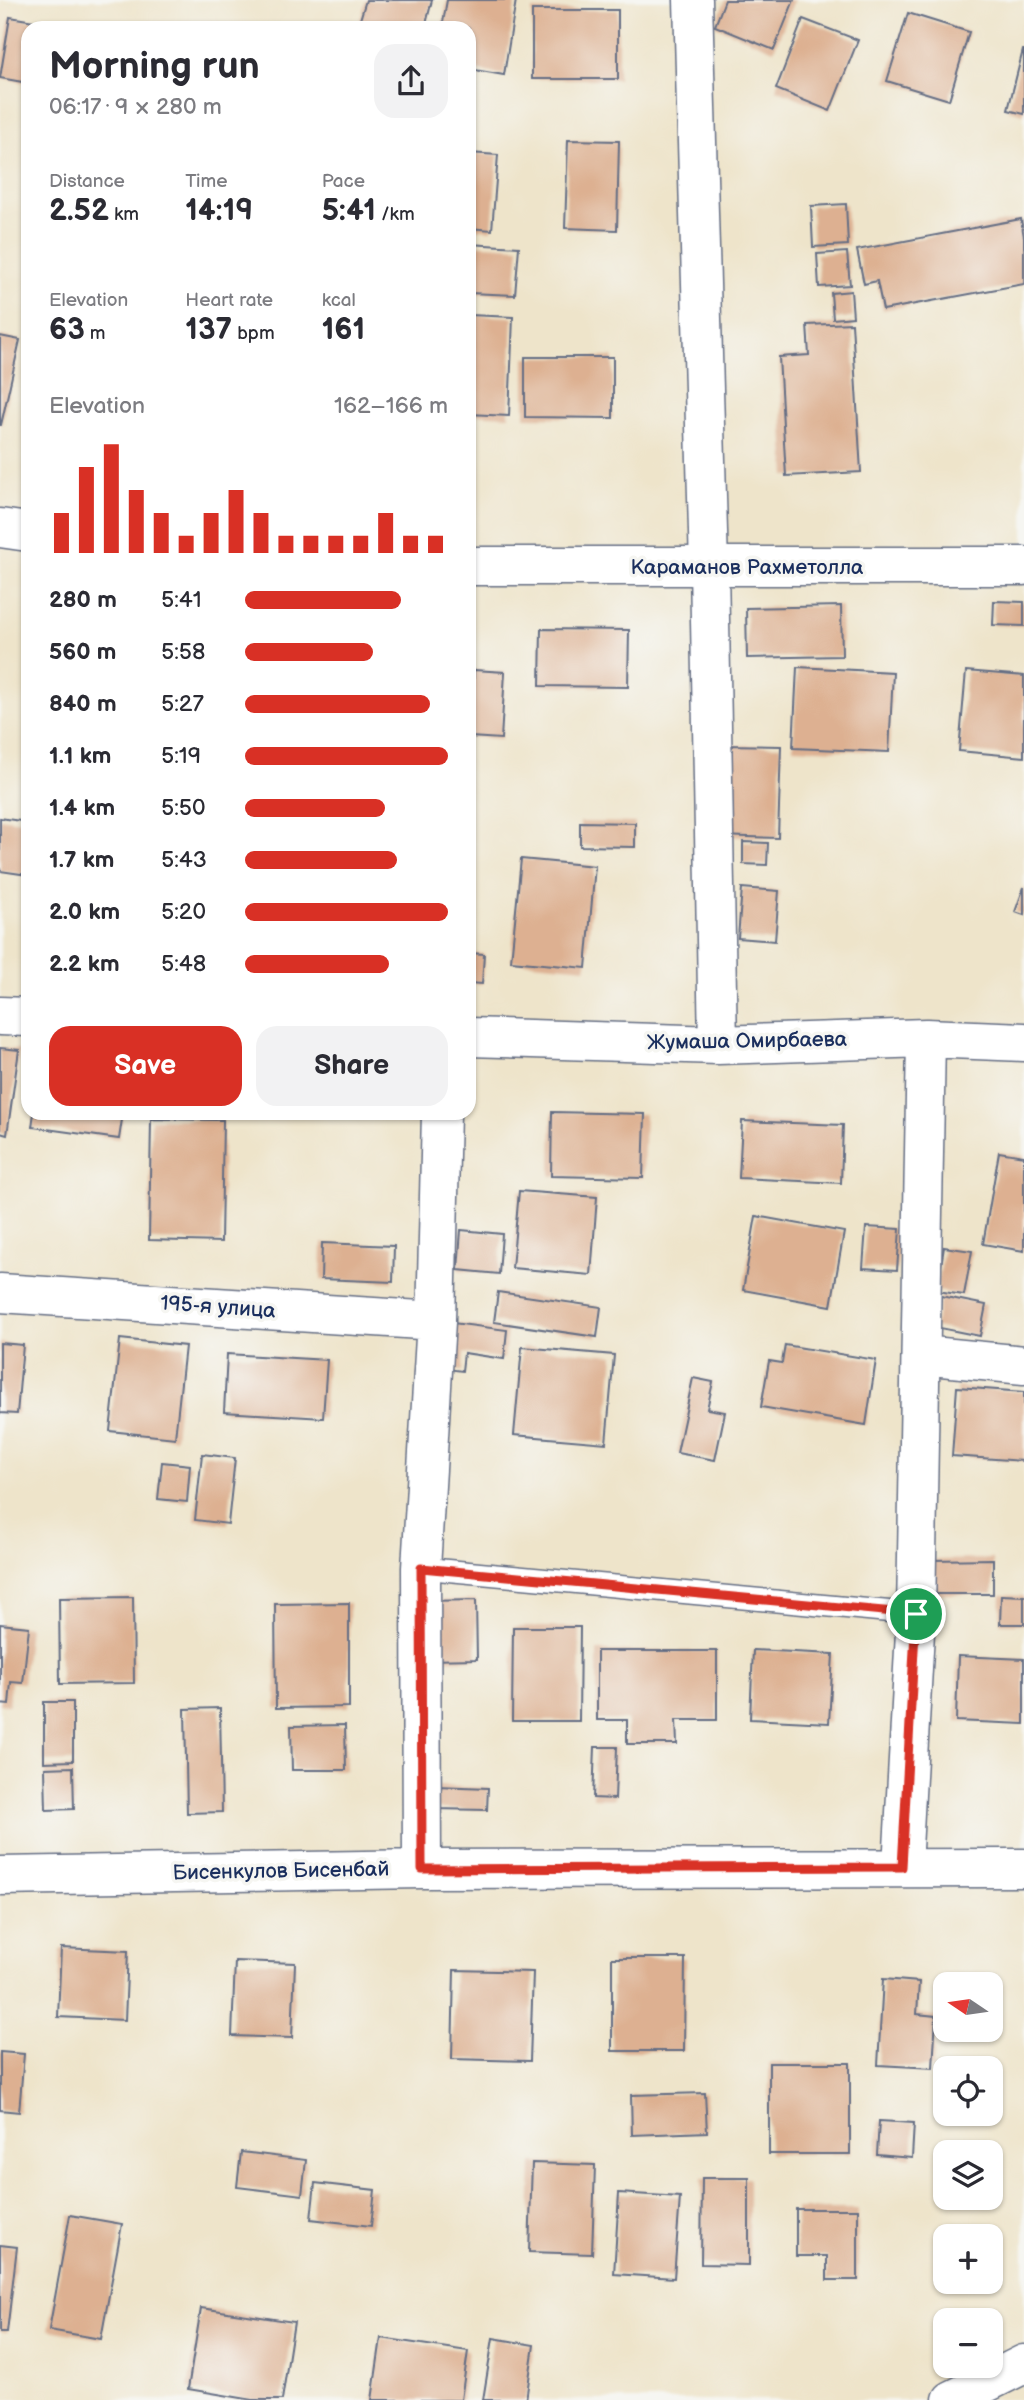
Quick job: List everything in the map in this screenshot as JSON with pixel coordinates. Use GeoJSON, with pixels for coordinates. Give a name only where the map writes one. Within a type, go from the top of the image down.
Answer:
{"type":"FeatureCollection","features":[{"type":"Feature","properties":{"kind":"street"},"geometry":{"type":"LineString","coordinates":[[693,0],[709,567],[718,1045]]}},
{"type":"Feature","properties":{"kind":"street"},"geometry":{"type":"LineString","coordinates":[[0,528],[21,531]]}},
{"type":"Feature","properties":{"kind":"street","name":"Караманов Рахметолла"},"geometry":{"type":"LineString","coordinates":[[476,566],[1024,566]]}},
{"type":"Feature","properties":{"kind":"street"},"geometry":{"type":"LineString","coordinates":[[0,1016],[21,1017]]}},
{"type":"Feature","properties":{"kind":"street","name":"Жумаша Омирбаева"},"geometry":{"type":"LineString","coordinates":[[476,1037],[718,1045],[926,1038],[1024,1042]]}},
{"type":"Feature","properties":{"kind":"street"},"geometry":{"type":"LineString","coordinates":[[902,1867],[916,1614],[926,1038]]}},
{"type":"Feature","properties":{"kind":"street"},"geometry":{"type":"LineString","coordinates":[[422,1869],[421,1568],[436,1321],[440,1120]]}},
{"type":"Feature","properties":{"kind":"street","name":"195-я улица"},"geometry":{"type":"LineString","coordinates":[[0,1293],[436,1321]]}},
{"type":"Feature","properties":{"kind":"street"},"geometry":{"type":"LineString","coordinates":[[921,1355],[1024,1365]]}},
{"type":"Feature","properties":{"kind":"street","name":"Бисенкулов Бисенбай"},"geometry":{"type":"LineString","coordinates":[[0,1876],[422,1869],[1024,1868]]}},
{"type":"Feature","properties":{"kind":"street"},"geometry":{"type":"LineString","coordinates":[[952,2400],[1024,2364]]}},
{"type":"Feature","properties":{"kind":"lane"},"geometry":{"type":"LineString","coordinates":[[421,1568],[916,1614]]}},
{"type":"Feature","properties":{"kind":"building"},"geometry":{"type":"Polygon","coordinates":[[[366,0],[432,0],[427,21],[360,21],[366,0]]]}},
{"type":"Feature","properties":{"kind":"building"},"geometry":{"type":"Polygon","coordinates":[[[447,0],[516,0],[504,75],[476,70],[476,21],[443,21],[447,0]]]}},
{"type":"Feature","properties":{"kind":"building"},"geometry":{"type":"Polygon","coordinates":[[[725,0],[794,0],[774,50],[715,26],[725,0]]]}},
{"type":"Feature","properties":{"kind":"building"},"geometry":{"type":"Polygon","coordinates":[[[532,10],[618,10],[618,79],[532,79],[532,10]]]}},
{"type":"Feature","properties":{"kind":"building"},"geometry":{"type":"Polygon","coordinates":[[[908,13],[969,32],[949,100],[887,81],[908,13]]]}},
{"type":"Feature","properties":{"kind":"building"},"geometry":{"type":"Polygon","coordinates":[[[10,17],[34,21],[21,21],[21,82],[0,78],[10,17]]]}},
{"type":"Feature","properties":{"kind":"building"},"geometry":{"type":"Polygon","coordinates":[[[803,19],[858,40],[830,111],[776,89],[803,19]]]}},
{"type":"Feature","properties":{"kind":"building"},"geometry":{"type":"Polygon","coordinates":[[[1024,50],[1024,114],[1008,110],[1024,50]]]}},
{"type":"Feature","properties":{"kind":"building"},"geometry":{"type":"Polygon","coordinates":[[[568,140],[619,141],[617,230],[565,228],[568,140]]]}},
{"type":"Feature","properties":{"kind":"building"},"geometry":{"type":"Polygon","coordinates":[[[476,153],[498,155],[492,230],[476,229],[476,153]]]}},
{"type":"Feature","properties":{"kind":"building"},"geometry":{"type":"Polygon","coordinates":[[[846,204],[848,245],[813,247],[811,206],[846,204]]]}},
{"type":"Feature","properties":{"kind":"building"},"geometry":{"type":"Polygon","coordinates":[[[1021,219],[1024,237],[1024,284],[883,310],[877,281],[864,284],[857,250],[1021,219]]]}},
{"type":"Feature","properties":{"kind":"building"},"geometry":{"type":"Polygon","coordinates":[[[476,244],[519,247],[515,295],[476,293],[476,244]]]}},
{"type":"Feature","properties":{"kind":"building"},"geometry":{"type":"Polygon","coordinates":[[[847,252],[850,285],[819,287],[817,254],[847,252]]]}},
{"type":"Feature","properties":{"kind":"building"},"geometry":{"type":"Polygon","coordinates":[[[851,291],[853,317],[833,319],[831,293],[851,291]]]}},
{"type":"Feature","properties":{"kind":"building"},"geometry":{"type":"Polygon","coordinates":[[[476,315],[513,317],[509,416],[476,414],[476,315]]]}},
{"type":"Feature","properties":{"kind":"building"},"geometry":{"type":"Polygon","coordinates":[[[852,323],[861,472],[786,476],[779,357],[809,355],[807,325],[852,323]]]}},
{"type":"Feature","properties":{"kind":"building"},"geometry":{"type":"Polygon","coordinates":[[[0,336],[20,340],[1,425],[0,425],[0,336]]]}},
{"type":"Feature","properties":{"kind":"building"},"geometry":{"type":"Polygon","coordinates":[[[525,357],[613,357],[613,418],[525,417],[525,357]]]}},
{"type":"Feature","properties":{"kind":"building"},"geometry":{"type":"Polygon","coordinates":[[[994,601],[1024,602],[1024,626],[993,625],[994,601]]]}},
{"type":"Feature","properties":{"kind":"building"},"geometry":{"type":"Polygon","coordinates":[[[841,606],[842,656],[747,658],[746,608],[841,606]]]}},
{"type":"Feature","properties":{"kind":"building"},"geometry":{"type":"Polygon","coordinates":[[[541,629],[629,630],[628,687],[540,686],[541,629]]]}},
{"type":"Feature","properties":{"kind":"building"},"geometry":{"type":"Polygon","coordinates":[[[797,667],[893,672],[889,752],[793,748],[797,667]]]}},
{"type":"Feature","properties":{"kind":"building"},"geometry":{"type":"Polygon","coordinates":[[[476,670],[505,672],[501,739],[476,737],[476,670]]]}},
{"type":"Feature","properties":{"kind":"building"},"geometry":{"type":"Polygon","coordinates":[[[966,671],[1024,676],[1024,757],[959,751],[966,671]]]}},
{"type":"Feature","properties":{"kind":"building"},"geometry":{"type":"Polygon","coordinates":[[[721,745],[781,746],[778,838],[718,836],[721,745]]]}},
{"type":"Feature","properties":{"kind":"building"},"geometry":{"type":"Polygon","coordinates":[[[0,818],[21,821],[21,874],[0,871],[0,818]]]}},
{"type":"Feature","properties":{"kind":"building"},"geometry":{"type":"Polygon","coordinates":[[[580,822],[635,823],[635,847],[580,846],[580,822]]]}},
{"type":"Feature","properties":{"kind":"building"},"geometry":{"type":"Polygon","coordinates":[[[743,842],[768,843],[767,865],[743,864],[743,842]]]}},
{"type":"Feature","properties":{"kind":"building"},"geometry":{"type":"Polygon","coordinates":[[[521,859],[595,866],[586,968],[511,961],[521,859]]]}},
{"type":"Feature","properties":{"kind":"building"},"geometry":{"type":"Polygon","coordinates":[[[1024,887],[1024,915],[1015,912],[1024,887]]]}},
{"type":"Feature","properties":{"kind":"building"},"geometry":{"type":"Polygon","coordinates":[[[742,888],[779,891],[775,941],[738,938],[742,888]]]}},
{"type":"Feature","properties":{"kind":"building"},"geometry":{"type":"Polygon","coordinates":[[[476,953],[484,954],[482,984],[476,984],[476,953]]]}},
{"type":"Feature","properties":{"kind":"building"},"geometry":{"type":"Polygon","coordinates":[[[0,1048],[19,1050],[7,1135],[0,1133],[0,1048]]]}},
{"type":"Feature","properties":{"kind":"building"},"geometry":{"type":"Polygon","coordinates":[[[552,1112],[645,1114],[643,1178],[551,1176],[552,1112]]]}},
{"type":"Feature","properties":{"kind":"building"},"geometry":{"type":"Polygon","coordinates":[[[33,1120],[122,1120],[119,1139],[32,1127],[33,1120]]]}},
{"type":"Feature","properties":{"kind":"building"},"geometry":{"type":"Polygon","coordinates":[[[151,1120],[223,1120],[221,1242],[149,1240],[151,1120]]]}},
{"type":"Feature","properties":{"kind":"building"},"geometry":{"type":"Polygon","coordinates":[[[742,1121],[843,1125],[841,1183],[739,1178],[742,1121]]]}},
{"type":"Feature","properties":{"kind":"building"},"geometry":{"type":"Polygon","coordinates":[[[999,1152],[1024,1156],[1024,1251],[983,1244],[999,1152]]]}},
{"type":"Feature","properties":{"kind":"building"},"geometry":{"type":"Polygon","coordinates":[[[519,1191],[597,1197],[591,1275],[512,1268],[519,1191]]]}},
{"type":"Feature","properties":{"kind":"building"},"geometry":{"type":"Polygon","coordinates":[[[756,1216],[844,1232],[831,1306],[743,1290],[756,1216]]]}},
{"type":"Feature","properties":{"kind":"building"},"geometry":{"type":"Polygon","coordinates":[[[866,1227],[900,1229],[897,1270],[863,1268],[866,1227]]]}},
{"type":"Feature","properties":{"kind":"building"},"geometry":{"type":"Polygon","coordinates":[[[461,1230],[502,1234],[499,1274],[458,1270],[461,1230]]]}},
{"type":"Feature","properties":{"kind":"building"},"geometry":{"type":"Polygon","coordinates":[[[322,1243],[394,1246],[393,1282],[321,1279],[322,1243]]]}},
{"type":"Feature","properties":{"kind":"building"},"geometry":{"type":"Polygon","coordinates":[[[944,1247],[972,1251],[964,1295],[937,1291],[944,1247]]]}},
{"type":"Feature","properties":{"kind":"building"},"geometry":{"type":"Polygon","coordinates":[[[498,1292],[601,1307],[597,1337],[494,1322],[498,1292]]]}},
{"type":"Feature","properties":{"kind":"building"},"geometry":{"type":"Polygon","coordinates":[[[941,1296],[986,1305],[980,1336],[935,1327],[941,1296]]]}},
{"type":"Feature","properties":{"kind":"building"},"geometry":{"type":"Polygon","coordinates":[[[445,1322],[507,1330],[504,1359],[464,1353],[462,1371],[439,1368],[445,1322]]]}},
{"type":"Feature","properties":{"kind":"building"},"geometry":{"type":"Polygon","coordinates":[[[120,1339],[185,1346],[175,1438],[110,1431],[120,1339]]]}},
{"type":"Feature","properties":{"kind":"building"},"geometry":{"type":"Polygon","coordinates":[[[0,1343],[23,1345],[17,1414],[0,1413],[0,1343]]]}},
{"type":"Feature","properties":{"kind":"building"},"geometry":{"type":"Polygon","coordinates":[[[785,1345],[876,1360],[866,1425],[761,1407],[769,1361],[782,1363],[785,1345]]]}},
{"type":"Feature","properties":{"kind":"building"},"geometry":{"type":"Polygon","coordinates":[[[522,1347],[614,1355],[606,1443],[514,1435],[522,1347]]]}},
{"type":"Feature","properties":{"kind":"building"},"geometry":{"type":"Polygon","coordinates":[[[227,1354],[327,1360],[323,1418],[224,1412],[227,1354]]]}},
{"type":"Feature","properties":{"kind":"building"},"geometry":{"type":"Polygon","coordinates":[[[693,1378],[713,1382],[707,1409],[725,1412],[715,1460],[677,1453],[693,1378]]]}},
{"type":"Feature","properties":{"kind":"building"},"geometry":{"type":"Polygon","coordinates":[[[957,1387],[1024,1392],[1024,1461],[952,1456],[957,1387]]]}},
{"type":"Feature","properties":{"kind":"building"},"geometry":{"type":"Polygon","coordinates":[[[202,1454],[235,1458],[228,1524],[195,1520],[202,1454]]]}},
{"type":"Feature","properties":{"kind":"building"},"geometry":{"type":"Polygon","coordinates":[[[162,1462],[190,1465],[187,1502],[158,1499],[162,1462]]]}},
{"type":"Feature","properties":{"kind":"building"},"geometry":{"type":"Polygon","coordinates":[[[993,1559],[993,1594],[931,1594],[931,1560],[993,1559]]]}},
{"type":"Feature","properties":{"kind":"building"},"geometry":{"type":"Polygon","coordinates":[[[1001,1595],[1024,1596],[1024,1624],[1000,1624],[1001,1595]]]}},
{"type":"Feature","properties":{"kind":"building"},"geometry":{"type":"Polygon","coordinates":[[[133,1597],[134,1683],[60,1684],[59,1598],[133,1597]]]}},
{"type":"Feature","properties":{"kind":"building"},"geometry":{"type":"Polygon","coordinates":[[[476,1600],[477,1659],[427,1660],[426,1601],[476,1600]]]}},
{"type":"Feature","properties":{"kind":"building"},"geometry":{"type":"Polygon","coordinates":[[[349,1603],[349,1707],[276,1708],[275,1604],[349,1603]]]}},
{"type":"Feature","properties":{"kind":"building"},"geometry":{"type":"Polygon","coordinates":[[[0,1624],[29,1627],[23,1683],[11,1682],[9,1705],[0,1704],[0,1624]]]}},
{"type":"Feature","properties":{"kind":"building"},"geometry":{"type":"Polygon","coordinates":[[[513,1627],[580,1627],[579,1721],[512,1721],[513,1627]]]}},
{"type":"Feature","properties":{"kind":"building"},"geometry":{"type":"Polygon","coordinates":[[[753,1650],[833,1654],[829,1723],[750,1719],[753,1650]]]}},
{"type":"Feature","properties":{"kind":"building"},"geometry":{"type":"Polygon","coordinates":[[[597,1651],[717,1651],[717,1720],[676,1720],[677,1744],[627,1744],[627,1720],[597,1720],[597,1651]]]}},
{"type":"Feature","properties":{"kind":"building"},"geometry":{"type":"Polygon","coordinates":[[[958,1656],[1024,1659],[1024,1724],[956,1721],[958,1656]]]}},
{"type":"Feature","properties":{"kind":"building"},"geometry":{"type":"Polygon","coordinates":[[[44,1702],[73,1702],[73,1761],[44,1762],[44,1702]]]}},
{"type":"Feature","properties":{"kind":"building"},"geometry":{"type":"Polygon","coordinates":[[[220,1708],[222,1812],[187,1813],[185,1709],[220,1708]]]}},
{"type":"Feature","properties":{"kind":"building"},"geometry":{"type":"Polygon","coordinates":[[[345,1725],[346,1770],[292,1770],[291,1726],[345,1725]]]}},
{"type":"Feature","properties":{"kind":"building"},"geometry":{"type":"Polygon","coordinates":[[[595,1747],[617,1747],[615,1799],[593,1798],[595,1747]]]}},
{"type":"Feature","properties":{"kind":"building"},"geometry":{"type":"Polygon","coordinates":[[[73,1767],[74,1809],[46,1810],[45,1768],[73,1767]]]}},
{"type":"Feature","properties":{"kind":"building"},"geometry":{"type":"Polygon","coordinates":[[[436,1786],[488,1788],[487,1810],[435,1809],[436,1786]]]}},
{"type":"Feature","properties":{"kind":"building"},"geometry":{"type":"Polygon","coordinates":[[[61,1948],[128,1951],[125,2020],[58,2017],[61,1948]]]}},
{"type":"Feature","properties":{"kind":"building"},"geometry":{"type":"Polygon","coordinates":[[[612,1958],[685,1958],[684,2051],[612,2051],[612,1958]]]}},
{"type":"Feature","properties":{"kind":"building"},"geometry":{"type":"Polygon","coordinates":[[[235,1961],[295,1963],[292,2038],[232,2036],[235,1961]]]}},
{"type":"Feature","properties":{"kind":"building"},"geometry":{"type":"Polygon","coordinates":[[[454,1970],[533,1972],[530,2061],[452,2059],[454,1970]]]}},
{"type":"Feature","properties":{"kind":"building"},"geometry":{"type":"Polygon","coordinates":[[[883,1979],[919,1982],[917,2014],[933,2016],[933,2068],[878,2065],[883,1979]]]}},
{"type":"Feature","properties":{"kind":"building"},"geometry":{"type":"Polygon","coordinates":[[[0,2052],[24,2054],[19,2112],[0,2110],[0,2052]]]}},
{"type":"Feature","properties":{"kind":"building"},"geometry":{"type":"Polygon","coordinates":[[[769,2063],[850,2063],[850,2154],[769,2154],[769,2063]]]}},
{"type":"Feature","properties":{"kind":"building"},"geometry":{"type":"Polygon","coordinates":[[[705,2093],[707,2132],[632,2135],[631,2095],[705,2093]]]}},
{"type":"Feature","properties":{"kind":"building"},"geometry":{"type":"Polygon","coordinates":[[[879,2121],[914,2123],[912,2158],[877,2155],[879,2121]]]}},
{"type":"Feature","properties":{"kind":"building"},"geometry":{"type":"Polygon","coordinates":[[[241,2152],[306,2160],[302,2195],[237,2187],[241,2152]]]}},
{"type":"Feature","properties":{"kind":"building"},"geometry":{"type":"Polygon","coordinates":[[[532,2163],[595,2165],[592,2254],[529,2252],[532,2163]]]}},
{"type":"Feature","properties":{"kind":"building"},"geometry":{"type":"Polygon","coordinates":[[[702,2178],[749,2178],[749,2265],[701,2264],[702,2178]]]}},
{"type":"Feature","properties":{"kind":"building"},"geometry":{"type":"Polygon","coordinates":[[[315,2183],[375,2190],[371,2226],[311,2219],[315,2183]]]}},
{"type":"Feature","properties":{"kind":"building"},"geometry":{"type":"Polygon","coordinates":[[[619,2193],[680,2197],[674,2278],[614,2274],[619,2193]]]}},
{"type":"Feature","properties":{"kind":"building"},"geometry":{"type":"Polygon","coordinates":[[[796,2209],[858,2209],[858,2280],[827,2280],[827,2256],[796,2256],[796,2209]]]}},
{"type":"Feature","properties":{"kind":"building"},"geometry":{"type":"Polygon","coordinates":[[[70,2215],[122,2224],[101,2339],[49,2330],[70,2215]]]}},
{"type":"Feature","properties":{"kind":"building"},"geometry":{"type":"Polygon","coordinates":[[[0,2245],[17,2247],[7,2332],[0,2332],[0,2245]]]}},
{"type":"Feature","properties":{"kind":"building"},"geometry":{"type":"Polygon","coordinates":[[[201,2308],[294,2322],[282,2400],[253,2400],[188,2389],[201,2308]]]}},
{"type":"Feature","properties":{"kind":"building"},"geometry":{"type":"Polygon","coordinates":[[[381,2338],[468,2351],[461,2400],[372,2400],[381,2338]]]}},
{"type":"Feature","properties":{"kind":"building"},"geometry":{"type":"Polygon","coordinates":[[[493,2338],[534,2345],[526,2400],[483,2400],[493,2338]]]}},
{"type":"Feature","properties":{"kind":"route"},"geometry":{"type":"LineString","coordinates":[[421,1568],[916,1614],[902,1867],[422,1869],[421,1568]]}}]}
